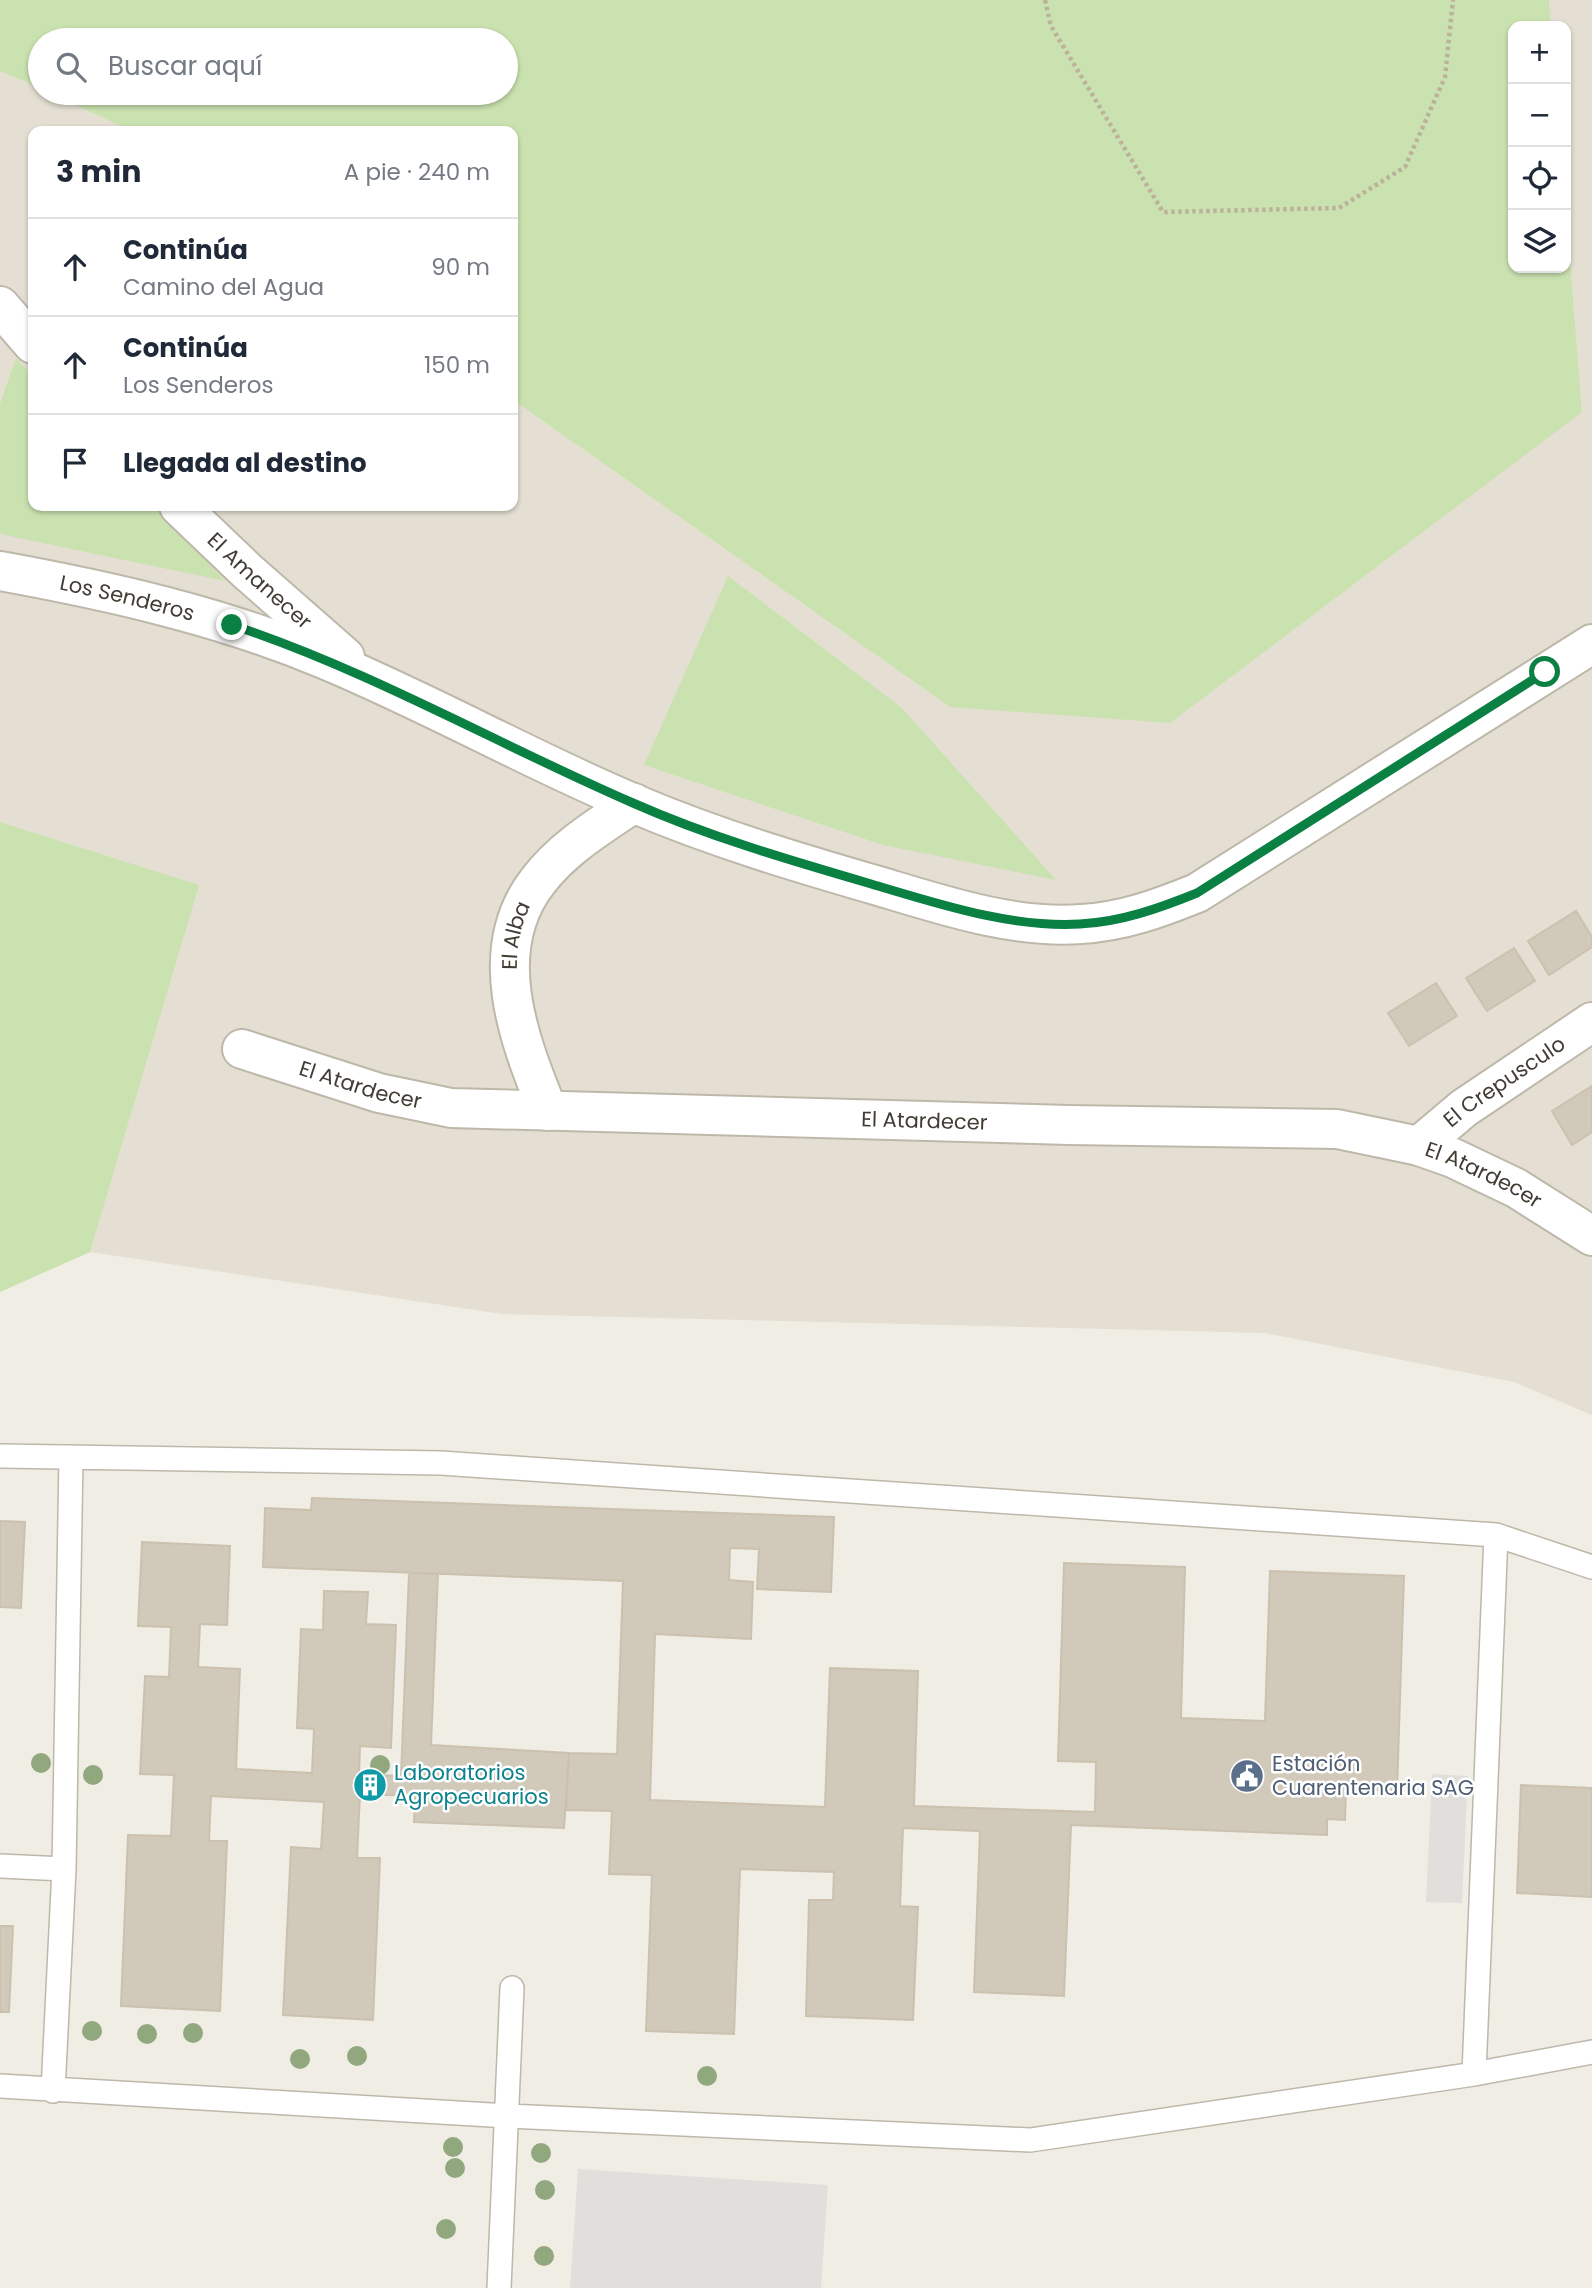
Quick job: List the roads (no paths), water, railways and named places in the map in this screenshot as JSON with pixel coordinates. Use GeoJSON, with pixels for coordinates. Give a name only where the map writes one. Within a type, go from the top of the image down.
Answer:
{"type":"FeatureCollection","features":[{"type":"Feature","properties":{"kind":"street"},"geometry":{"type":"LineString","coordinates":[[0,306],[28,338]]}},
{"type":"Feature","properties":{"kind":"street","name":"El Amanecer"},"geometry":{"type":"LineString","coordinates":[[184,511],[247,571],[373,681]]}},
{"type":"Feature","properties":{"kind":"street","name":"Los Senderos"},"geometry":{"type":"LineString","coordinates":[[0,571],[71,584],[232,625],[277,640],[373,681],[634,803],[804,864],[916,897],[1008,918],[1080,925],[1145,912],[1197,893],[1592,644]]}},
{"type":"Feature","properties":{"kind":"street","name":"El Alba"},"geometry":{"type":"LineString","coordinates":[[548,1111],[527,1056],[514,1007],[509,973],[513,933],[527,897],[550,867],[596,829],[634,803]]}},
{"type":"Feature","properties":{"kind":"street","name":"El Crepusculo"},"geometry":{"type":"LineString","coordinates":[[1419,1146],[1464,1108],[1592,1023]]}},
{"type":"Feature","properties":{"kind":"street","name":"El Atardecer"},"geometry":{"type":"LineString","coordinates":[[242,1049],[379,1093],[429,1105],[548,1111],[1069,1125],[1306,1126],[1369,1134],[1419,1146],[1486,1173],[1592,1236]]}},
{"type":"Feature","properties":{"kind":"lane"},"geometry":{"type":"LineString","coordinates":[[0,1456],[441,1462],[1496,1535],[1592,1567]]}},
{"type":"Feature","properties":{"kind":"lane"},"geometry":{"type":"LineString","coordinates":[[53,2091],[64,1869],[71,1457]]}},
{"type":"Feature","properties":{"kind":"lane"},"geometry":{"type":"LineString","coordinates":[[1474,2074],[1496,1535]]}},
{"type":"Feature","properties":{"kind":"lane"},"geometry":{"type":"LineString","coordinates":[[0,1866],[64,1869]]}},
{"type":"Feature","properties":{"kind":"lane"},"geometry":{"type":"LineString","coordinates":[[499,2288],[512,1988]]}},
{"type":"Feature","properties":{"kind":"lane"},"geometry":{"type":"LineString","coordinates":[[0,2086],[508,2116],[1030,2140],[1474,2074],[1592,2052]]}},
{"type":"Feature","properties":{"kind":"place","name":"Estación Cuarentenaria SAG"},"geometry":{"type":"Point","coordinates":[1247,1776]}},
{"type":"Feature","properties":{"kind":"place","name":"Laboratorios Agropecuarios"},"geometry":{"type":"Point","coordinates":[370,1785]}}]}
